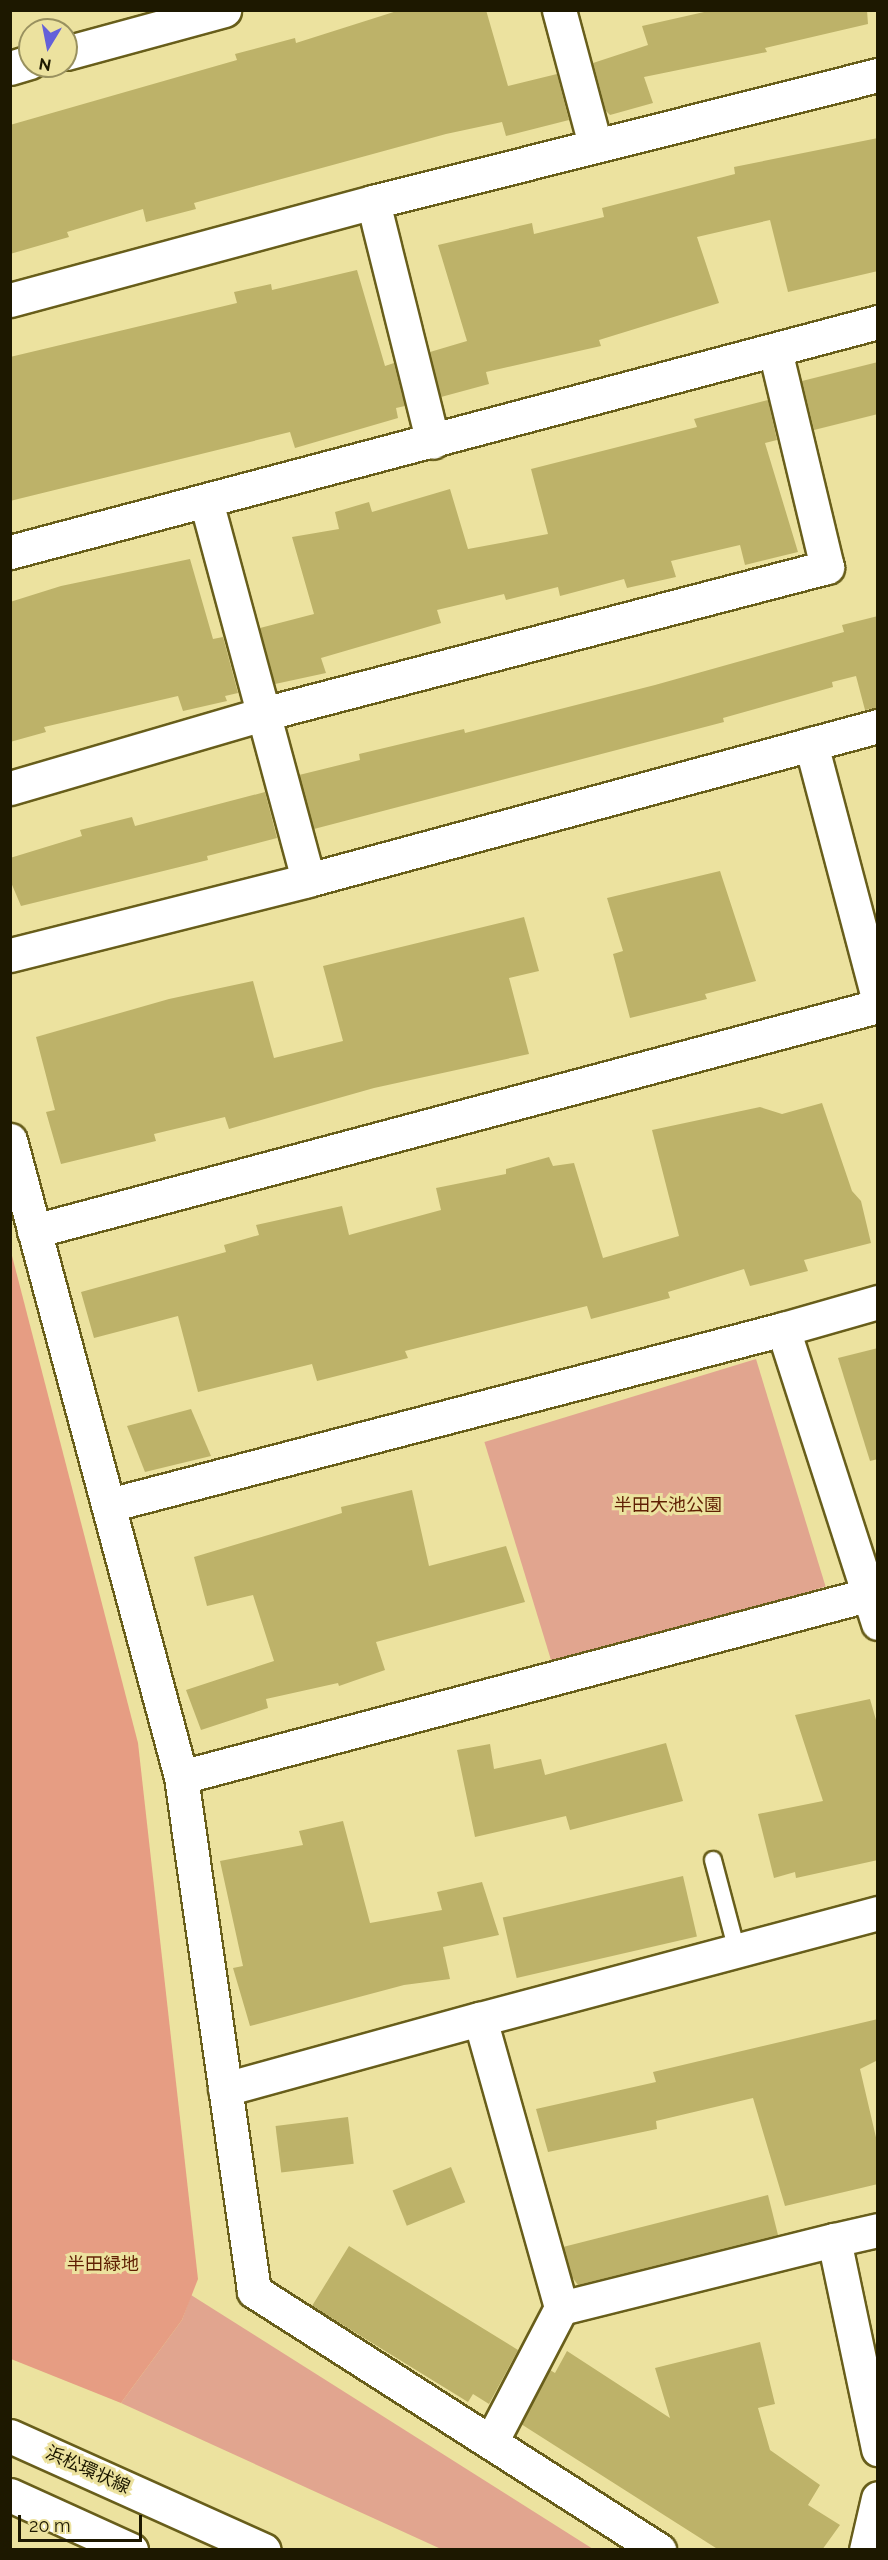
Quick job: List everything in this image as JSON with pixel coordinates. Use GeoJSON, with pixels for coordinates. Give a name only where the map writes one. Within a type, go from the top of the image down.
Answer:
{"type":"FeatureCollection","features":[{"type":"Feature","properties":{"kind":"street"},"geometry":{"type":"LineString","coordinates":[[78,50],[224,10]]}},
{"type":"Feature","properties":{"kind":"street"},"geometry":{"type":"LineString","coordinates":[[559,10],[595,144]]}},
{"type":"Feature","properties":{"kind":"street"},"geometry":{"type":"LineString","coordinates":[[10,300],[595,144],[878,75]]}},
{"type":"Feature","properties":{"kind":"street"},"geometry":{"type":"LineString","coordinates":[[373,202],[433,442]]}},
{"type":"Feature","properties":{"kind":"street"},"geometry":{"type":"LineString","coordinates":[[10,552],[433,442],[878,322]]}},
{"type":"Feature","properties":{"kind":"street"},"geometry":{"type":"LineString","coordinates":[[10,788],[263,714],[827,567],[775,350]]}},
{"type":"Feature","properties":{"kind":"street"},"geometry":{"type":"LineString","coordinates":[[206,501],[308,880]]}},
{"type":"Feature","properties":{"kind":"street"},"geometry":{"type":"LineString","coordinates":[[10,956],[308,880],[878,726]]}},
{"type":"Feature","properties":{"kind":"street"},"geometry":{"type":"LineString","coordinates":[[811,744],[878,997]]}},
{"type":"Feature","properties":{"kind":"street"},"geometry":{"type":"LineString","coordinates":[[34,1231],[878,1006]]}},
{"type":"Feature","properties":{"kind":"street"},"geometry":{"type":"LineString","coordinates":[[10,1140],[110,1505],[181,1778],[254,2291],[492,2440],[659,2550]]}},
{"type":"Feature","properties":{"kind":"street"},"geometry":{"type":"LineString","coordinates":[[110,1505],[783,1329],[878,1302]]}},
{"type":"Feature","properties":{"kind":"street"},"geometry":{"type":"LineString","coordinates":[[181,1778],[875,1603],[783,1329]]}},
{"type":"Feature","properties":{"kind":"street"},"geometry":{"type":"LineString","coordinates":[[225,2089],[878,1914]]}},
{"type":"Feature","properties":{"kind":"street"},"geometry":{"type":"LineString","coordinates":[[480,2019],[561,2308],[492,2440]]}},
{"type":"Feature","properties":{"kind":"street"},"geometry":{"type":"LineString","coordinates":[[561,2308],[878,2230]]}},
{"type":"Feature","properties":{"kind":"street"},"geometry":{"type":"LineString","coordinates":[[834,2240],[878,2448]]}},
{"type":"Feature","properties":{"kind":"street","name":"浜松環状線"},"geometry":{"type":"LineString","coordinates":[[10,2436],[264,2550]]}},
{"type":"Feature","properties":{"kind":"street"},"geometry":{"type":"LineString","coordinates":[[10,2495],[131,2550]]}},
{"type":"Feature","properties":{"kind":"street"},"geometry":{"type":"LineString","coordinates":[[866,2550],[878,2498]]}},
{"type":"Feature","properties":{"kind":"lane"},"geometry":{"type":"LineString","coordinates":[[713,1860],[737,1951]]}},
{"type":"Feature","properties":{"kind":"green space","name":"半田緑地"},"geometry":{"type":"Polygon","coordinates":[[[10,1248],[138,1743],[198,2279],[182,2320],[121,2403],[11,2359],[10,1248]]]}},
{"type":"Feature","properties":{"kind":"green space","name":"半田大池公園"},"geometry":{"type":"Polygon","coordinates":[[[756,1359],[826,1587],[554,1670],[484,1442],[756,1359]]]}},
{"type":"Feature","properties":{"kind":"green space"},"geometry":{"type":"Polygon","coordinates":[[[191,2295],[593,2549],[441,2549],[121,2403],[182,2320],[191,2295]]]}},
{"type":"Feature","properties":{"kind":"building"},"geometry":{"type":"Polygon","coordinates":[[[400,10],[486,10],[508,86],[557,74],[569,120],[506,136],[502,122],[446,134],[194,203],[196,209],[146,222],[143,209],[67,232],[69,237],[10,254],[10,125],[237,60],[235,54],[295,38],[296,43],[400,10]]]}},
{"type":"Feature","properties":{"kind":"building"},"geometry":{"type":"Polygon","coordinates":[[[713,10],[867,10],[868,24],[765,48],[767,52],[644,77],[653,103],[610,115],[606,111],[593,63],[648,45],[642,26],[713,10]]]}},
{"type":"Feature","properties":{"kind":"building"},"geometry":{"type":"Polygon","coordinates":[[[878,138],[878,271],[788,292],[770,220],[697,237],[719,303],[599,340],[601,346],[486,372],[489,384],[441,397],[430,352],[467,341],[438,245],[532,223],[534,234],[604,217],[602,208],[735,174],[734,167],[878,138]]]}},
{"type":"Feature","properties":{"kind":"building"},"geometry":{"type":"Polygon","coordinates":[[[357,270],[385,366],[394,363],[405,406],[396,408],[398,418],[295,448],[290,432],[10,501],[10,357],[237,303],[234,292],[271,284],[272,290],[357,270]]]}},
{"type":"Feature","properties":{"kind":"building"},"geometry":{"type":"Polygon","coordinates":[[[878,362],[878,414],[814,430],[802,381],[878,362]]]}},
{"type":"Feature","properties":{"kind":"building"},"geometry":{"type":"Polygon","coordinates":[[[768,400],[777,440],[765,443],[798,552],[745,565],[740,545],[671,561],[676,577],[627,588],[624,579],[560,596],[558,587],[506,600],[504,594],[437,610],[441,623],[321,658],[326,673],[275,684],[260,628],[314,614],[292,537],[339,529],[335,512],[369,502],[372,512],[450,489],[468,549],[548,534],[531,469],[697,427],[694,419],[768,400]]]}},
{"type":"Feature","properties":{"kind":"building"},"geometry":{"type":"Polygon","coordinates":[[[190,559],[213,639],[223,637],[238,693],[225,696],[227,701],[183,711],[178,696],[44,727],[46,732],[10,742],[10,602],[61,586],[190,559]]]}},
{"type":"Feature","properties":{"kind":"building"},"geometry":{"type":"Polygon","coordinates":[[[878,616],[878,708],[865,710],[856,676],[832,682],[833,687],[723,718],[724,722],[314,829],[299,775],[360,760],[359,754],[464,729],[465,733],[655,685],[844,632],[842,625],[878,616]]]}},
{"type":"Feature","properties":{"kind":"building"},"geometry":{"type":"Polygon","coordinates":[[[265,792],[277,838],[207,856],[208,860],[21,906],[10,880],[10,858],[82,836],[80,830],[132,817],[135,826],[265,792]]]}},
{"type":"Feature","properties":{"kind":"building"},"geometry":{"type":"Polygon","coordinates":[[[720,871],[756,981],[705,994],[707,999],[630,1018],[613,954],[623,951],[607,898],[720,871]]]}},
{"type":"Feature","properties":{"kind":"building"},"geometry":{"type":"Polygon","coordinates":[[[524,917],[539,971],[509,978],[529,1054],[374,1088],[229,1129],[225,1117],[154,1134],[156,1141],[61,1164],[46,1112],[55,1110],[36,1037],[169,999],[253,981],[274,1058],[343,1041],[323,966],[524,917]]]}},
{"type":"Feature","properties":{"kind":"building"},"geometry":{"type":"Polygon","coordinates":[[[822,1103],[852,1191],[861,1201],[871,1243],[804,1260],[808,1271],[750,1286],[744,1269],[668,1292],[670,1298],[591,1319],[587,1306],[405,1351],[408,1358],[317,1381],[312,1364],[198,1392],[178,1316],[94,1338],[81,1292],[226,1252],[224,1245],[259,1235],[256,1225],[342,1206],[349,1235],[441,1210],[436,1188],[506,1174],[506,1169],[549,1157],[553,1166],[574,1163],[603,1258],[679,1236],[652,1130],[760,1107],[782,1114],[822,1103]]]}},
{"type":"Feature","properties":{"kind":"building"},"geometry":{"type":"Polygon","coordinates":[[[878,1348],[878,1459],[870,1461],[838,1358],[878,1348]]]}},
{"type":"Feature","properties":{"kind":"building"},"geometry":{"type":"Polygon","coordinates":[[[191,1409],[211,1456],[145,1472],[127,1426],[191,1409]]]}},
{"type":"Feature","properties":{"kind":"building"},"geometry":{"type":"Polygon","coordinates":[[[412,1490],[429,1566],[506,1546],[525,1602],[376,1642],[385,1670],[339,1686],[338,1683],[266,1699],[268,1708],[201,1730],[186,1690],[274,1661],[253,1595],[207,1606],[194,1557],[342,1513],[341,1507],[412,1490]]]}},
{"type":"Feature","properties":{"kind":"building"},"geometry":{"type":"Polygon","coordinates":[[[870,1699],[878,1727],[878,1860],[796,1878],[795,1872],[774,1878],[758,1814],[823,1801],[795,1715],[870,1699]]]}},
{"type":"Feature","properties":{"kind":"building"},"geometry":{"type":"Polygon","coordinates":[[[666,1743],[683,1801],[570,1830],[566,1816],[475,1837],[457,1750],[490,1744],[494,1769],[541,1759],[545,1775],[666,1743]]]}},
{"type":"Feature","properties":{"kind":"building"},"geometry":{"type":"Polygon","coordinates":[[[343,1821],[370,1923],[442,1910],[437,1892],[482,1882],[499,1935],[443,1947],[450,1979],[404,1985],[250,2026],[233,1968],[243,1966],[220,1861],[303,1845],[299,1831],[343,1821]]]}},
{"type":"Feature","properties":{"kind":"building"},"geometry":{"type":"Polygon","coordinates":[[[683,1876],[697,1936],[517,1978],[503,1918],[683,1876]]]}},
{"type":"Feature","properties":{"kind":"building"},"geometry":{"type":"Polygon","coordinates":[[[878,2019],[878,2060],[860,2069],[878,2146],[878,2184],[785,2206],[753,2098],[656,2121],[657,2129],[548,2152],[536,2109],[656,2082],[653,2072],[878,2019]]]}},
{"type":"Feature","properties":{"kind":"building"},"geometry":{"type":"Polygon","coordinates":[[[348,2117],[354,2164],[281,2173],[276,2126],[348,2117]]]}},
{"type":"Feature","properties":{"kind":"building"},"geometry":{"type":"Polygon","coordinates":[[[451,2167],[465,2202],[407,2226],[393,2191],[451,2167]]]}},
{"type":"Feature","properties":{"kind":"building"},"geometry":{"type":"Polygon","coordinates":[[[768,2195],[778,2235],[578,2285],[572,2277],[563,2247],[768,2195]]]}},
{"type":"Feature","properties":{"kind":"building"},"geometry":{"type":"Polygon","coordinates":[[[349,2246],[518,2350],[489,2404],[473,2394],[468,2402],[312,2306],[349,2246]]]}},
{"type":"Feature","properties":{"kind":"building"},"geometry":{"type":"Polygon","coordinates":[[[760,2342],[775,2404],[758,2408],[770,2450],[820,2485],[808,2505],[840,2525],[822,2550],[719,2550],[521,2424],[550,2370],[555,2373],[567,2351],[670,2418],[655,2368],[760,2342]]]}}]}
